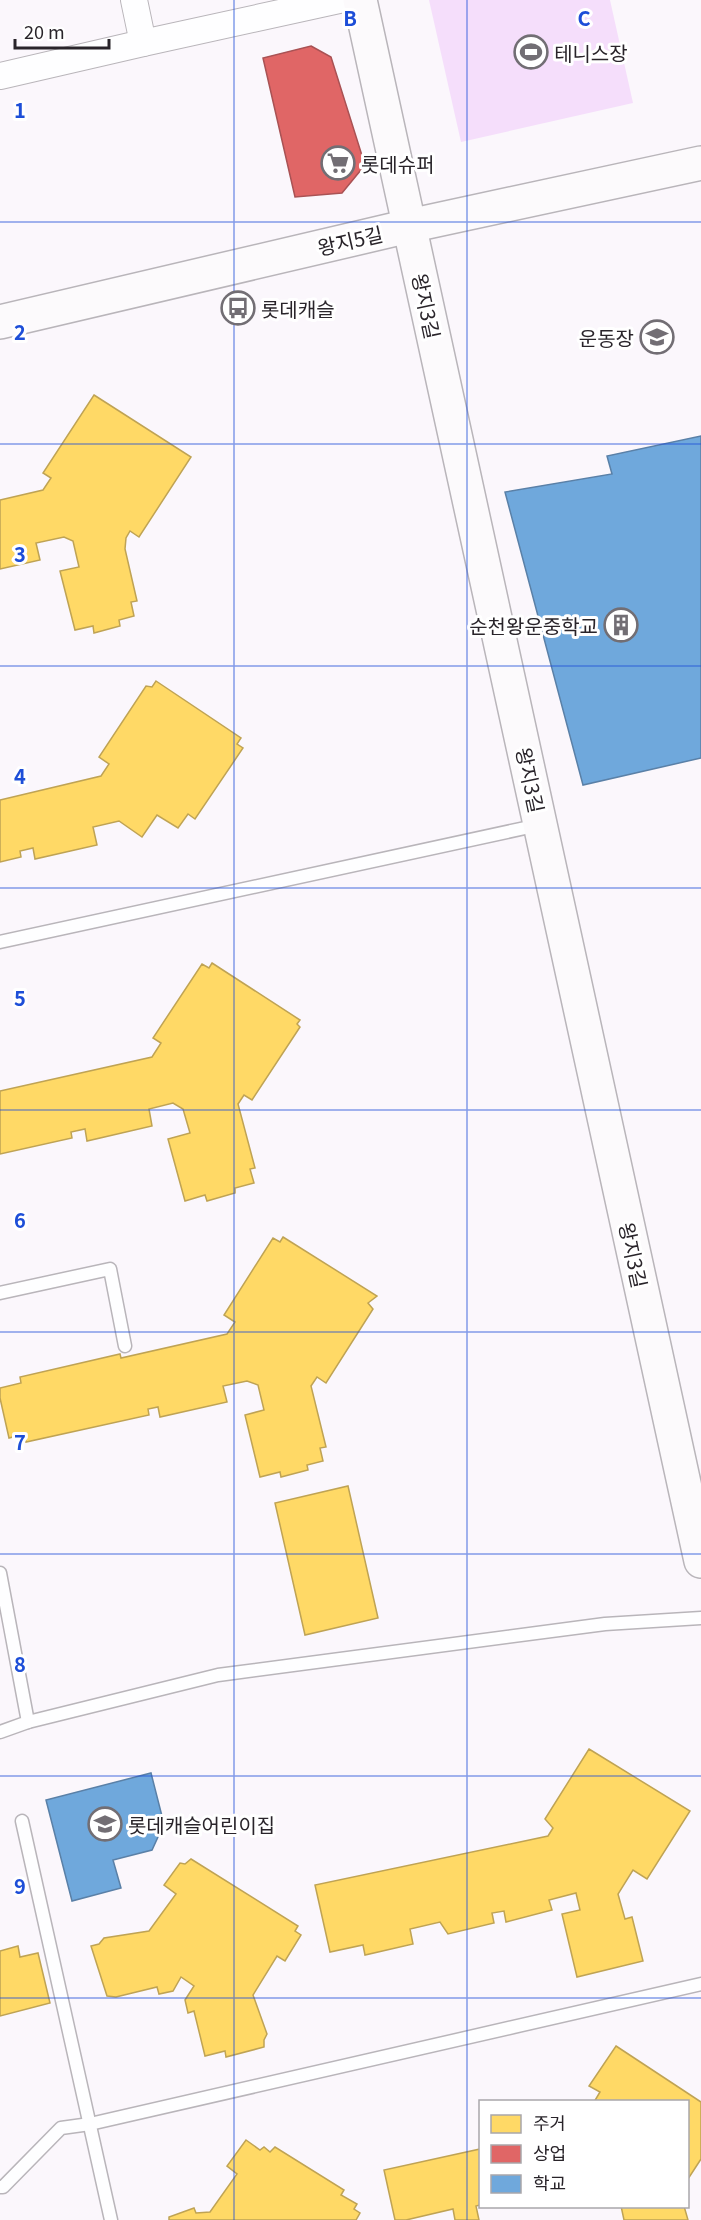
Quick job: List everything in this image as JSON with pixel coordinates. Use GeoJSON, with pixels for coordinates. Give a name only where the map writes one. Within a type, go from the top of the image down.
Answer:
{"type":"FeatureCollection","features":[{"type":"Feature","properties":{"kind":"street"},"geometry":{"type":"LineString","coordinates":[[134,0],[143,43]]}},
{"type":"Feature","properties":{"kind":"street"},"geometry":{"type":"LineString","coordinates":[[0,76],[339,0]]}},
{"type":"Feature","properties":{"kind":"street","name":"왕지3길"},"geometry":{"type":"LineString","coordinates":[[360,0],[701,1561]]}},
{"type":"Feature","properties":{"kind":"street","name":"왕지5길"},"geometry":{"type":"LineString","coordinates":[[0,322],[409,226],[701,163]]}},
{"type":"Feature","properties":{"kind":"lane"},"geometry":{"type":"LineString","coordinates":[[0,942],[540,825]]}},
{"type":"Feature","properties":{"kind":"lane"},"geometry":{"type":"LineString","coordinates":[[0,1293],[110,1269],[125,1346]]}},
{"type":"Feature","properties":{"kind":"lane"},"geometry":{"type":"LineString","coordinates":[[0,1573],[28,1722]]}},
{"type":"Feature","properties":{"kind":"lane"},"geometry":{"type":"LineString","coordinates":[[0,1732],[28,1722],[218,1675],[605,1624],[701,1618]]}},
{"type":"Feature","properties":{"kind":"lane"},"geometry":{"type":"LineString","coordinates":[[22,1821],[111,2220]]}},
{"type":"Feature","properties":{"kind":"lane"},"geometry":{"type":"LineString","coordinates":[[0,2187],[3,2187],[60,2128],[90,2124],[701,1984]]}},
{"type":"Feature","properties":{"kind":"shaded area","name":"테니스장"},"geometry":{"type":"Polygon","coordinates":[[[429,0],[610,0],[633,103],[461,142],[429,0]]]}},
{"type":"Feature","properties":{"kind":"building: 주거"},"geometry":{"type":"Polygon","coordinates":[[[94,395],[191,457],[139,537],[130,531],[126,538],[125,549],[137,601],[131,602],[134,616],[119,620],[120,626],[94,633],[93,626],[75,630],[60,571],[79,567],[73,541],[64,537],[36,543],[40,560],[0,569],[0,500],[43,490],[51,478],[43,473],[94,395]]]}},
{"type":"Feature","properties":{"kind":"building: 주거"},"geometry":{"type":"Polygon","coordinates":[[[156,681],[241,738],[237,744],[243,748],[195,819],[188,814],[178,828],[157,815],[142,837],[119,821],[93,827],[97,845],[35,859],[33,848],[20,851],[21,857],[0,862],[0,800],[101,776],[109,764],[99,757],[146,686],[152,687],[156,681]]]}},
{"type":"Feature","properties":{"kind":"building: 주거"},"geometry":{"type":"Polygon","coordinates":[[[212,963],[300,1020],[297,1024],[300,1027],[252,1100],[244,1095],[238,1104],[255,1168],[250,1169],[254,1183],[235,1188],[235,1193],[207,1201],[205,1195],[185,1201],[168,1139],[190,1133],[183,1109],[173,1103],[149,1109],[152,1126],[87,1141],[85,1129],[71,1132],[72,1138],[0,1154],[0,1091],[152,1057],[161,1043],[153,1038],[202,964],[209,968],[212,963]]]}},
{"type":"Feature","properties":{"kind":"building: 주거"},"geometry":{"type":"Polygon","coordinates":[[[283,1237],[377,1296],[368,1303],[373,1309],[326,1383],[317,1377],[311,1386],[326,1447],[320,1448],[323,1461],[307,1465],[308,1470],[281,1477],[280,1472],[260,1477],[245,1415],[264,1410],[258,1385],[247,1381],[223,1386],[227,1402],[160,1417],[158,1407],[148,1409],[149,1415],[26,1442],[24,1434],[9,1438],[0,1388],[21,1383],[20,1377],[120,1354],[121,1358],[227,1334],[235,1322],[224,1315],[273,1238],[280,1242],[283,1237]]]}},
{"type":"Feature","properties":{"kind":"building: 주거"},"geometry":{"type":"Polygon","coordinates":[[[348,1486],[378,1618],[305,1635],[275,1503],[348,1486]]]}},
{"type":"Feature","properties":{"kind":"building: 주거"},"geometry":{"type":"Polygon","coordinates":[[[589,1749],[690,1811],[647,1879],[633,1870],[618,1894],[625,1919],[632,1917],[643,1961],[577,1977],[562,1914],[580,1910],[576,1893],[549,1900],[552,1910],[506,1922],[504,1911],[492,1913],[494,1923],[448,1934],[440,1922],[410,1929],[413,1944],[365,1955],[363,1945],[330,1952],[315,1885],[548,1836],[553,1828],[545,1819],[589,1749]]]}},
{"type":"Feature","properties":{"kind":"building: 주거"},"geometry":{"type":"Polygon","coordinates":[[[191,1859],[298,1926],[295,1931],[301,1935],[285,1961],[277,1956],[253,1995],[267,2034],[264,2047],[226,2057],[225,2051],[205,2056],[194,2011],[188,2013],[185,2000],[194,1986],[181,1977],[173,1991],[159,1994],[157,1987],[116,1997],[107,1996],[91,1946],[99,1944],[104,1938],[149,1931],[176,1894],[164,1885],[180,1863],[185,1864],[191,1859]]]}},
{"type":"Feature","properties":{"kind":"building: 주거"},"geometry":{"type":"Polygon","coordinates":[[[18,1946],[20,1957],[38,1953],[50,2003],[0,2016],[0,1951],[18,1946]]]}},
{"type":"Feature","properties":{"kind":"building: 주거"},"geometry":{"type":"Polygon","coordinates":[[[616,2046],[701,2102],[701,2159],[689,2177],[689,2100],[595,2100],[600,2092],[589,2086],[616,2046]]]}},
{"type":"Feature","properties":{"kind":"building: 주거"},"geometry":{"type":"Polygon","coordinates":[[[246,2140],[260,2150],[264,2147],[270,2152],[275,2147],[344,2190],[341,2195],[357,2204],[354,2209],[360,2213],[356,2220],[169,2220],[169,2217],[194,2208],[196,2213],[210,2212],[237,2174],[227,2166],[246,2140]]]}},
{"type":"Feature","properties":{"kind":"building: 주거"},"geometry":{"type":"Polygon","coordinates":[[[479,2149],[479,2205],[476,2206],[479,2220],[455,2220],[453,2209],[406,2220],[395,2220],[384,2170],[479,2149]]]}},
{"type":"Feature","properties":{"kind":"building: 주거"},"geometry":{"type":"Polygon","coordinates":[[[621,2208],[685,2208],[688,2220],[624,2220],[621,2208]]]}},
{"type":"Feature","properties":{"kind":"building: 상업"},"geometry":{"type":"Polygon","coordinates":[[[311,46],[331,57],[365,165],[342,193],[295,197],[263,58],[311,46]]]}},
{"type":"Feature","properties":{"kind":"building: 학교","name":"순천왕운중학교"},"geometry":{"type":"Polygon","coordinates":[[[701,436],[701,758],[583,785],[505,492],[612,474],[607,456],[701,436]]]}},
{"type":"Feature","properties":{"kind":"building: 학교"},"geometry":{"type":"Polygon","coordinates":[[[151,1773],[164,1824],[152,1850],[113,1860],[121,1888],[72,1901],[46,1800],[151,1773]]]}},
{"type":"Feature","properties":{"kind":"place","name":"테니스장"},"geometry":{"type":"Point","coordinates":[531,52]}},
{"type":"Feature","properties":{"kind":"place","name":"롯데슈퍼"},"geometry":{"type":"Point","coordinates":[338,163]}},
{"type":"Feature","properties":{"kind":"place","name":"롯데캐슬"},"geometry":{"type":"Point","coordinates":[238,308]}},
{"type":"Feature","properties":{"kind":"place","name":"운동장"},"geometry":{"type":"Point","coordinates":[657,337]}},
{"type":"Feature","properties":{"kind":"place","name":"순천왕운중학교"},"geometry":{"type":"Point","coordinates":[621,625]}},
{"type":"Feature","properties":{"kind":"place","name":"롯데캐슬어린이집"},"geometry":{"type":"Point","coordinates":[105,1824]}}]}
